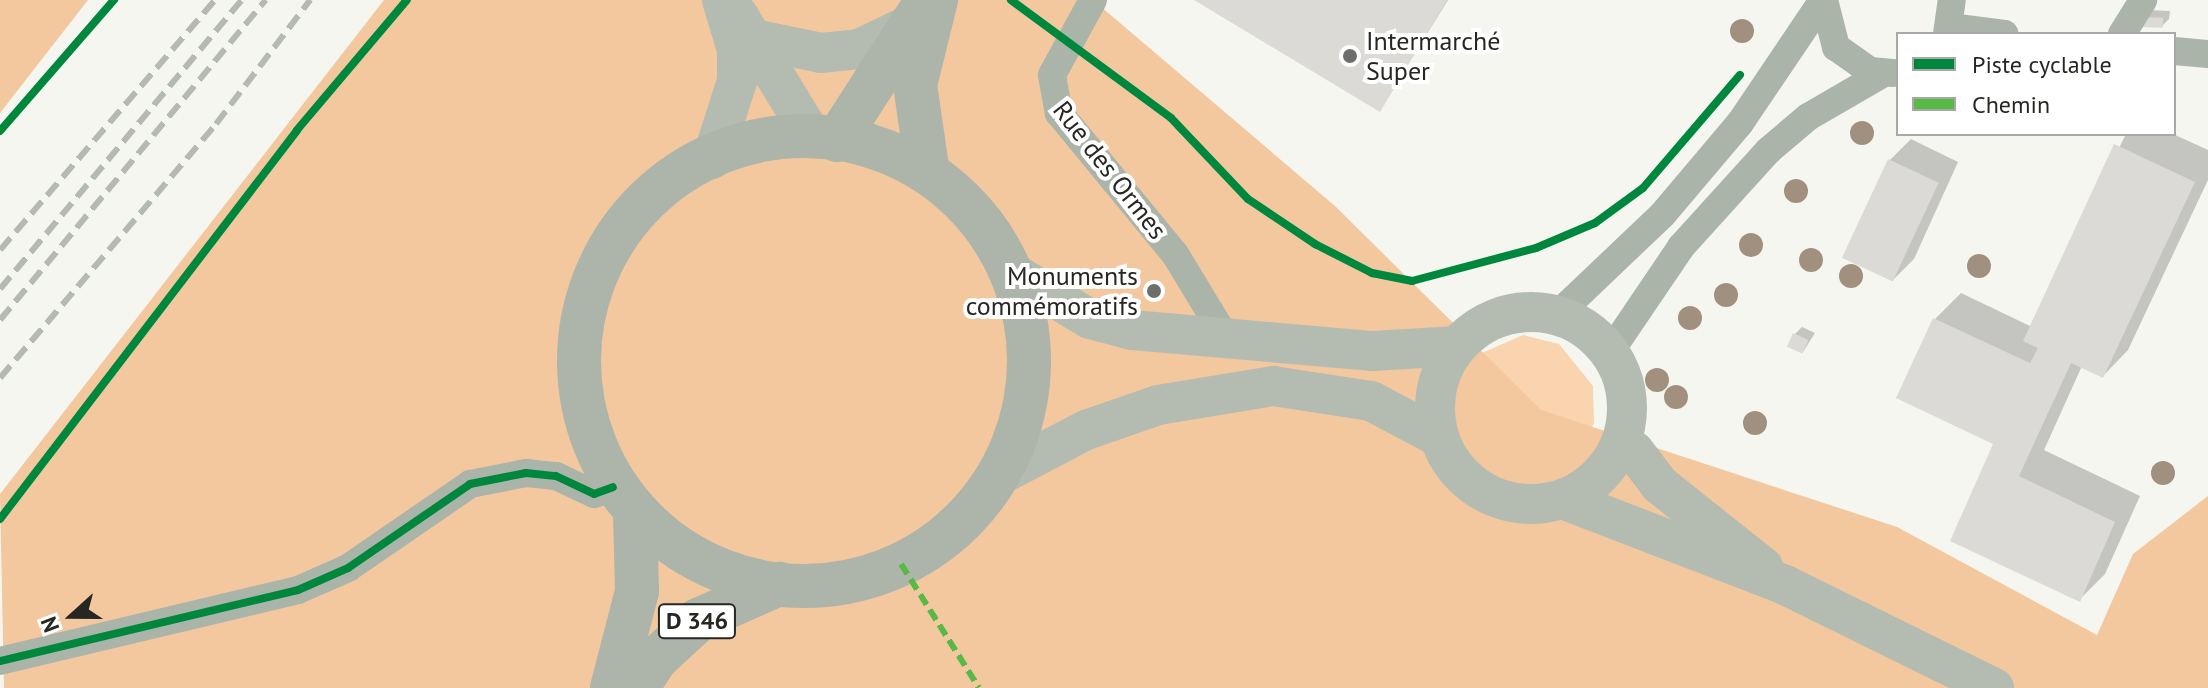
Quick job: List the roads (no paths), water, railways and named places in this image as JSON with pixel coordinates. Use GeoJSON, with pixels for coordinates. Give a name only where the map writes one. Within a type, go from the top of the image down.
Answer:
{"type":"FeatureCollection","features":[{"type":"Feature","properties":{"kind":"main road"},"geometry":{"type":"LineString","coordinates":[[724,0],[825,139]]}},
{"type":"Feature","properties":{"kind":"main road"},"geometry":{"type":"LineString","coordinates":[[712,159],[737,81],[737,50],[724,0]]}},
{"type":"Feature","properties":{"kind":"main road"},"geometry":{"type":"LineString","coordinates":[[754,39],[821,53],[859,49],[923,9]]}},
{"type":"Feature","properties":{"kind":"main road"},"geometry":{"type":"LineString","coordinates":[[825,139],[923,9]]}},
{"type":"Feature","properties":{"kind":"main road"},"geometry":{"type":"LineString","coordinates":[[923,9],[915,85],[927,167]]}},
{"type":"Feature","properties":{"kind":"main road"},"geometry":{"type":"LineString","coordinates":[[825,139],[871,141],[927,167],[979,213],[1015,274],[1028,345],[1024,416],[998,476],[954,530],[901,564],[841,583],[779,584],[690,553],[624,501],[586,428],[577,364],[586,300],[613,241],[648,202],[712,159],[760,142],[825,139]]}},
{"type":"Feature","properties":{"kind":"main road"},"geometry":{"type":"LineString","coordinates":[[1015,274],[1090,319],[1132,330],[1224,335],[1373,351],[1457,346]]}},
{"type":"Feature","properties":{"kind":"main road"},"geometry":{"type":"LineString","coordinates":[[1439,437],[1441,373],[1457,346],[1503,316],[1557,315],[1587,329],[1610,352],[1628,416],[1620,448],[1601,476],[1565,500]]}},
{"type":"Feature","properties":{"kind":"main road"},"geometry":{"type":"LineString","coordinates":[[998,476],[1086,430],[1158,405],[1273,386],[1371,401],[1439,437],[1478,489],[1509,502],[1565,500],[1785,585],[1994,688]]}},
{"type":"Feature","properties":{"kind":"main road"},"geometry":{"type":"LineString","coordinates":[[1620,448],[1634,451],[1660,485],[1785,585]]}},
{"type":"Feature","properties":{"kind":"main road","name":"D 346"},"geometry":{"type":"LineString","coordinates":[[612,688],[637,591],[624,501]]}},
{"type":"Feature","properties":{"kind":"main road","name":"D 346"},"geometry":{"type":"LineString","coordinates":[[637,688],[698,620],[779,584]]}},
{"type":"Feature","properties":{"kind":"street","name":"Rue des Ormes"},"geometry":{"type":"LineString","coordinates":[[1093,0],[1052,75],[1059,113],[1175,254],[1224,335]]}},
{"type":"Feature","properties":{"kind":"street"},"geometry":{"type":"LineString","coordinates":[[1823,0],[1836,47],[1851,62],[1891,73]]}},
{"type":"Feature","properties":{"kind":"street"},"geometry":{"type":"LineString","coordinates":[[1557,315],[1663,214],[1731,135],[1823,0]]}},
{"type":"Feature","properties":{"kind":"street"},"geometry":{"type":"LineString","coordinates":[[2123,32],[2143,0]]}},
{"type":"Feature","properties":{"kind":"street"},"geometry":{"type":"LineString","coordinates":[[1950,20],[1997,32]]}},
{"type":"Feature","properties":{"kind":"street"},"geometry":{"type":"LineString","coordinates":[[2176,51],[2208,54]]}},
{"type":"Feature","properties":{"kind":"street"},"geometry":{"type":"LineString","coordinates":[[1610,352],[1681,247],[1768,151],[1808,117],[1891,73]]}},
{"type":"Feature","properties":{"kind":"street"},"geometry":{"type":"LineString","coordinates":[[0,661],[298,590],[348,568],[470,484],[526,473],[624,501]]}},
{"type":"Feature","properties":{"kind":"railway"},"geometry":{"type":"LineString","coordinates":[[0,250],[215,0]]}},
{"type":"Feature","properties":{"kind":"railway"},"geometry":{"type":"LineString","coordinates":[[0,289],[242,0]]}},
{"type":"Feature","properties":{"kind":"railway"},"geometry":{"type":"LineString","coordinates":[[0,320],[266,0]]}},
{"type":"Feature","properties":{"kind":"railway"},"geometry":{"type":"LineString","coordinates":[[0,378],[216,124],[310,0]]}},
{"type":"Feature","properties":{"kind":"place","name":"Intermarché Super"},"geometry":{"type":"Point","coordinates":[1350,56]}},
{"type":"Feature","properties":{"kind":"place","name":"Monuments commémoratifs"},"geometry":{"type":"Point","coordinates":[1154,291]}}]}
